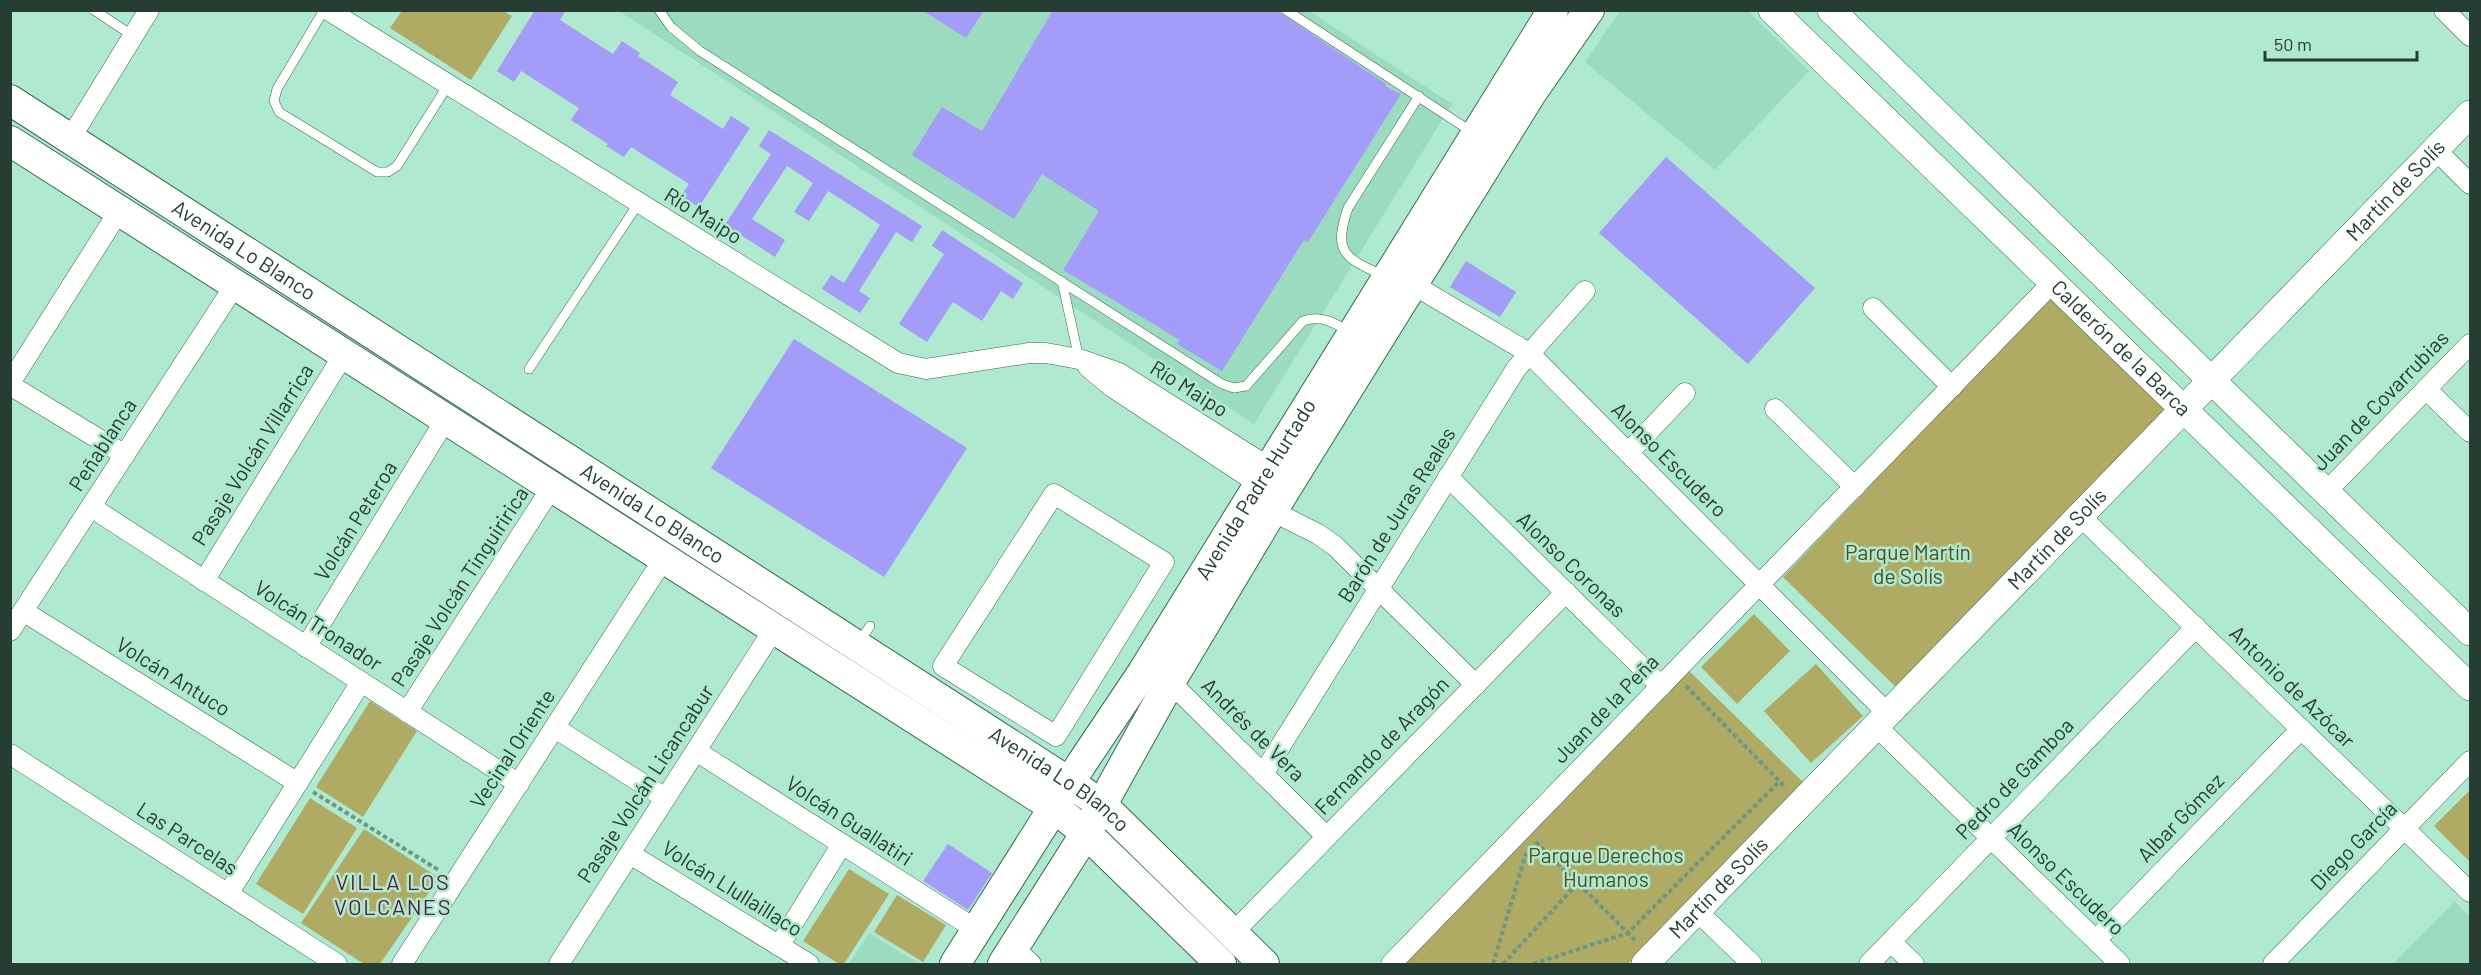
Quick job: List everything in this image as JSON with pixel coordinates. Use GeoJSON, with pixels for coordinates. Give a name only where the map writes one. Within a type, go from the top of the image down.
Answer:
{"type":"FeatureCollection","features":[{"type":"Feature","properties":{"kind":"main road","name":"Avenida Padre Hurtado"},"geometry":{"type":"LineString","coordinates":[[1016,959],[1170,682],[1272,511],[1400,281],[1486,143],[1553,10]]}},
{"type":"Feature","properties":{"kind":"main road","name":"Avenida Padre Hurtado"},"geometry":{"type":"LineString","coordinates":[[1486,143],[1543,76],[1589,10]]}},
{"type":"Feature","properties":{"kind":"main road","name":"Avenida Lo Blanco"},"geometry":{"type":"LineString","coordinates":[[10,100],[863,636],[1062,795],[1086,833],[1221,964]]}},
{"type":"Feature","properties":{"kind":"main road","name":"Avenida Lo Blanco"},"geometry":{"type":"LineString","coordinates":[[10,141],[774,628],[1062,795],[1102,805],[1264,964]]}},
{"type":"Feature","properties":{"kind":"main road","name":"Avenida Padre Hurtado"},"geometry":{"type":"LineString","coordinates":[[955,964],[1143,672],[1353,333],[1400,281]]}},
{"type":"Feature","properties":{"kind":"street"},"geometry":{"type":"LineString","coordinates":[[70,139],[149,10]]}},
{"type":"Feature","properties":{"kind":"street","name":"Río Maipo"},"geometry":{"type":"LineString","coordinates":[[326,10],[898,363],[926,369],[1029,353],[1046,353],[1079,359],[1119,373],[1265,476]]}},
{"type":"Feature","properties":{"kind":"street","name":"Calderón de la Barca"},"geometry":{"type":"LineString","coordinates":[[1772,10],[2470,687]]}},
{"type":"Feature","properties":{"kind":"street","name":"Calderón de la Barca"},"geometry":{"type":"LineString","coordinates":[[1831,10],[2470,632]]}},
{"type":"Feature","properties":{"kind":"street"},"geometry":{"type":"LineString","coordinates":[[2444,10],[2470,36]]}},
{"type":"Feature","properties":{"kind":"street","name":"Martín de Solís"},"geometry":{"type":"LineString","coordinates":[[1649,960],[2470,114]]}},
{"type":"Feature","properties":{"kind":"street"},"geometry":{"type":"LineString","coordinates":[[2436,150],[2470,184]]}},
{"type":"Feature","properties":{"kind":"street"},"geometry":{"type":"LineString","coordinates":[[119,211],[10,384],[125,455]]}},
{"type":"Feature","properties":{"kind":"street","name":"Alonso Escudero"},"geometry":{"type":"LineString","coordinates":[[1400,281],[1528,353],[1760,585],[1991,838],[2120,964]]}},
{"type":"Feature","properties":{"kind":"street","name":"Juan de la Peña"},"geometry":{"type":"LineString","coordinates":[[1391,964],[1527,833],[1674,684],[1760,585],[2054,282]]}},
{"type":"Feature","properties":{"kind":"street","name":"Peñablanca"},"geometry":{"type":"LineString","coordinates":[[10,631],[235,285]]}},
{"type":"Feature","properties":{"kind":"street","name":"Barón de Juras Reales"},"geometry":{"type":"LineString","coordinates":[[1263,774],[1516,369],[1585,291]]}},
{"type":"Feature","properties":{"kind":"street"},"geometry":{"type":"LineString","coordinates":[[1873,308],[1952,387]]}},
{"type":"Feature","properties":{"kind":"street","name":"Juan de Covarrubias"},"geometry":{"type":"LineString","coordinates":[[2326,492],[2470,344]]}},
{"type":"Feature","properties":{"kind":"street","name":"Pasaje Volcán Villarrica"},"geometry":{"type":"LineString","coordinates":[[204,580],[344,354]]}},
{"type":"Feature","properties":{"kind":"street"},"geometry":{"type":"LineString","coordinates":[[2426,389],[2470,432]]}},
{"type":"Feature","properties":{"kind":"street"},"geometry":{"type":"LineString","coordinates":[[1628,453],[1685,393]]}},
{"type":"Feature","properties":{"kind":"street"},"geometry":{"type":"LineString","coordinates":[[1775,409],[1855,487]]}},
{"type":"Feature","properties":{"kind":"street","name":"Volcán Peteroa"},"geometry":{"type":"LineString","coordinates":[[306,647],[446,419]]}},
{"type":"Feature","properties":{"kind":"street","name":"Alonso Coronas"},"geometry":{"type":"LineString","coordinates":[[1448,477],[1566,592],[1674,684]]}},
{"type":"Feature","properties":{"kind":"street","name":"Pasaje Volcán Tinguiririca"},"geometry":{"type":"LineString","coordinates":[[408,712],[552,487]]}},
{"type":"Feature","properties":{"kind":"street"},"geometry":{"type":"LineString","coordinates":[[1054,494],[1164,562],[1056,736],[943,666],[1054,494]]}},
{"type":"Feature","properties":{"kind":"street","name":"Volcán Tronador"},"geometry":{"type":"LineString","coordinates":[[91,507],[519,784]]}},
{"type":"Feature","properties":{"kind":"street"},"geometry":{"type":"LineString","coordinates":[[1272,511],[1327,540],[1476,685]]}},
{"type":"Feature","properties":{"kind":"street","name":"Antonio de Azócar"},"geometry":{"type":"LineString","coordinates":[[2080,516],[2470,892]]}},
{"type":"Feature","properties":{"kind":"street","name":"Vecinal Oriente"},"geometry":{"type":"LineString","coordinates":[[402,964],[664,558]]}},
{"type":"Feature","properties":{"kind":"street","name":"Fernando de Aragón"},"geometry":{"type":"LineString","coordinates":[[1232,934],[1566,592]]}},
{"type":"Feature","properties":{"kind":"street","name":"Volcán Antuco"},"geometry":{"type":"LineString","coordinates":[[23,611],[298,783]]}},
{"type":"Feature","properties":{"kind":"street","name":"Pedro de Gamboa"},"geometry":{"type":"LineString","coordinates":[[1869,964],[2196,627]]}},
{"type":"Feature","properties":{"kind":"street","name":"Pasaje Volcán Licancabur"},"geometry":{"type":"LineString","coordinates":[[567,962],[630,854],[774,628]]}},
{"type":"Feature","properties":{"kind":"street","name":"Pasaje Volcán Tinguiririca"},"geometry":{"type":"LineString","coordinates":[[228,894],[361,682]]}},
{"type":"Feature","properties":{"kind":"street","name":"Andrés de Vera"},"geometry":{"type":"LineString","coordinates":[[1170,682],[1327,837]]}},
{"type":"Feature","properties":{"kind":"street"},"geometry":{"type":"LineString","coordinates":[[555,728],[666,798]]}},
{"type":"Feature","properties":{"kind":"street","name":"Albar Gómez"},"geometry":{"type":"LineString","coordinates":[[2096,940],[2301,729]]}},
{"type":"Feature","properties":{"kind":"street","name":"Volcán Guallatiri"},"geometry":{"type":"LineString","coordinates":[[696,751],[977,930]]}},
{"type":"Feature","properties":{"kind":"street","name":"Las Parcelas"},"geometry":{"type":"LineString","coordinates":[[10,754],[337,964]]}},
{"type":"Feature","properties":{"kind":"street","name":"Diego García"},"geometry":{"type":"LineString","coordinates":[[2273,964],[2470,760]]}},
{"type":"Feature","properties":{"kind":"street"},"geometry":{"type":"LineString","coordinates":[[779,946],[842,844]]}},
{"type":"Feature","properties":{"kind":"street","name":"Volcán Llullaillaco"},"geometry":{"type":"LineString","coordinates":[[630,854],[809,964]]}},
{"type":"Feature","properties":{"kind":"street"},"geometry":{"type":"LineString","coordinates":[[1697,911],[1752,964]]}},
{"type":"Feature","properties":{"kind":"street"},"geometry":{"type":"LineString","coordinates":[[1891,942],[1914,964]]}},
{"type":"Feature","properties":{"kind":"lane"},"geometry":{"type":"LineString","coordinates":[[94,10],[132,36]]}},
{"type":"Feature","properties":{"kind":"lane"},"geometry":{"type":"LineString","coordinates":[[326,10],[277,89],[274,101],[279,112],[377,172],[388,172],[397,166],[448,85]]}},
{"type":"Feature","properties":{"kind":"lane"},"geometry":{"type":"LineString","coordinates":[[659,10],[671,27],[700,51],[1222,384],[1234,388],[1246,386],[1303,321],[1313,317],[1323,318],[1353,333]]}},
{"type":"Feature","properties":{"kind":"lane"},"geometry":{"type":"LineString","coordinates":[[1286,10],[1419,96],[1486,143]]}},
{"type":"Feature","properties":{"kind":"lane"},"geometry":{"type":"LineString","coordinates":[[1400,281],[1351,261],[1341,241],[1342,226],[1348,208],[1419,96]]}},
{"type":"Feature","properties":{"kind":"lane"},"geometry":{"type":"LineString","coordinates":[[529,369],[638,204]]}},
{"type":"Feature","properties":{"kind":"lane"},"geometry":{"type":"LineString","coordinates":[[1062,282],[1079,359]]}},
{"type":"Feature","properties":{"kind":"path"},"geometry":{"type":"LineString","coordinates":[[1674,684],[1801,804]]}},
{"type":"Feature","properties":{"kind":"path"},"geometry":{"type":"LineString","coordinates":[[1533,964],[1628,933],[1779,782]]}},
{"type":"Feature","properties":{"kind":"path"},"geometry":{"type":"LineString","coordinates":[[298,783],[456,880]]}},
{"type":"Feature","properties":{"kind":"path"},"geometry":{"type":"LineString","coordinates":[[1493,964],[1527,833],[1628,933],[1649,960]]}},
{"type":"Feature","properties":{"kind":"path"},"geometry":{"type":"LineString","coordinates":[[1503,964],[1578,883]]}},
{"type":"Feature","properties":{"kind":"shaded area"},"geometry":{"type":"Polygon","coordinates":[[[1747,10],[1809,71],[1715,170],[1585,62],[1620,11],[1747,10]]]}},
{"type":"Feature","properties":{"kind":"shaded area"},"geometry":{"type":"Polygon","coordinates":[[[619,11],[1309,11],[1452,104],[1254,424],[619,11]]]}},
{"type":"Feature","properties":{"kind":"shaded area"},"geometry":{"type":"Polygon","coordinates":[[[2455,902],[2470,917],[2470,964],[2393,964],[2455,902]]]}},
{"type":"Feature","properties":{"kind":"shaded area"},"geometry":{"type":"Polygon","coordinates":[[[869,933],[920,964],[849,964],[869,933]]]}},
{"type":"Feature","properties":{"kind":"green space"},"geometry":{"type":"Polygon","coordinates":[[[402,11],[503,11],[512,16],[471,80],[390,28],[402,11]]]}},
{"type":"Feature","properties":{"kind":"green space","name":"Parque Martín de Solís"},"geometry":{"type":"Polygon","coordinates":[[[2050,297],[2168,410],[1901,692],[1783,577],[2050,297]]]}},
{"type":"Feature","properties":{"kind":"green space"},"geometry":{"type":"Polygon","coordinates":[[[1754,614],[1790,651],[1737,704],[1701,667],[1754,614]]]}},
{"type":"Feature","properties":{"kind":"green space"},"geometry":{"type":"Polygon","coordinates":[[[1816,664],[1863,716],[1811,763],[1764,711],[1816,664]]]}},
{"type":"Feature","properties":{"kind":"green space","name":"Parque Derechos Humanos"},"geometry":{"type":"Polygon","coordinates":[[[1686,668],[1804,783],[1628,964],[1399,964],[1686,668]]]}},
{"type":"Feature","properties":{"kind":"green space"},"geometry":{"type":"Polygon","coordinates":[[[370,701],[417,731],[363,817],[316,787],[370,701]]]}},
{"type":"Feature","properties":{"kind":"green space"},"geometry":{"type":"Polygon","coordinates":[[[2470,790],[2470,862],[2434,826],[2470,790]]]}},
{"type":"Feature","properties":{"kind":"green space"},"geometry":{"type":"Polygon","coordinates":[[[310,798],[357,828],[303,914],[256,884],[310,798]]]}},
{"type":"Feature","properties":{"kind":"green space","name":"VILLA LOS VOLCANES"},"geometry":{"type":"Polygon","coordinates":[[[364,829],[439,878],[380,964],[364,964],[301,923],[364,829]]]}},
{"type":"Feature","properties":{"kind":"green space"},"geometry":{"type":"Polygon","coordinates":[[[849,869],[889,894],[844,964],[839,964],[803,941],[849,869]]]}},
{"type":"Feature","properties":{"kind":"green space"},"geometry":{"type":"Polygon","coordinates":[[[897,895],[946,925],[923,962],[874,932],[897,895]]]}},
{"type":"Feature","properties":{"kind":"building"},"geometry":{"type":"Polygon","coordinates":[[[535,10],[566,10],[560,20],[613,54],[622,41],[640,53],[638,56],[678,82],[670,95],[723,129],[731,116],[750,128],[699,207],[681,196],[689,184],[631,147],[624,157],[571,120],[579,108],[521,71],[514,82],[497,71],[535,10]]]}},
{"type":"Feature","properties":{"kind":"building"},"geometry":{"type":"Polygon","coordinates":[[[922,10],[984,10],[966,38],[922,10]]]}},
{"type":"Feature","properties":{"kind":"building"},"geometry":{"type":"Polygon","coordinates":[[[1053,10],[1276,10],[1386,84],[1385,86],[1401,94],[1308,242],[1304,240],[1222,371],[1177,344],[1180,340],[1063,270],[1099,211],[1042,174],[1014,219],[912,155],[942,107],[982,131],[1053,10]]]}},
{"type":"Feature","properties":{"kind":"building"},"geometry":{"type":"Polygon","coordinates":[[[769,130],[922,226],[912,242],[896,232],[859,291],[870,298],[860,313],[822,289],[831,275],[844,283],[880,225],[861,212],[828,191],[809,221],[794,212],[813,183],[787,166],[752,219],[785,240],[775,257],[725,225],[771,154],[759,146],[769,130]]]}},
{"type":"Feature","properties":{"kind":"building"},"geometry":{"type":"Polygon","coordinates":[[[1666,157],[1815,288],[1748,364],[1599,233],[1666,157]]]}},
{"type":"Feature","properties":{"kind":"building"},"geometry":{"type":"Polygon","coordinates":[[[942,230],[1023,283],[1013,299],[1001,291],[982,321],[953,302],[927,342],[899,324],[944,254],[932,246],[942,230]]]}},
{"type":"Feature","properties":{"kind":"building"},"geometry":{"type":"Polygon","coordinates":[[[1466,261],[1516,292],[1500,317],[1450,287],[1466,261]]]}},
{"type":"Feature","properties":{"kind":"building"},"geometry":{"type":"Polygon","coordinates":[[[794,339],[967,448],[884,577],[711,468],[794,339]]]}},
{"type":"Feature","properties":{"kind":"building"},"geometry":{"type":"Polygon","coordinates":[[[948,844],[992,873],[968,910],[923,881],[948,844]]]}},
{"type":"Feature","properties":{"kind":"district","name":"VILLA LOS VOLCANES"},"geometry":{"type":"Point","coordinates":[393,894]}}]}
